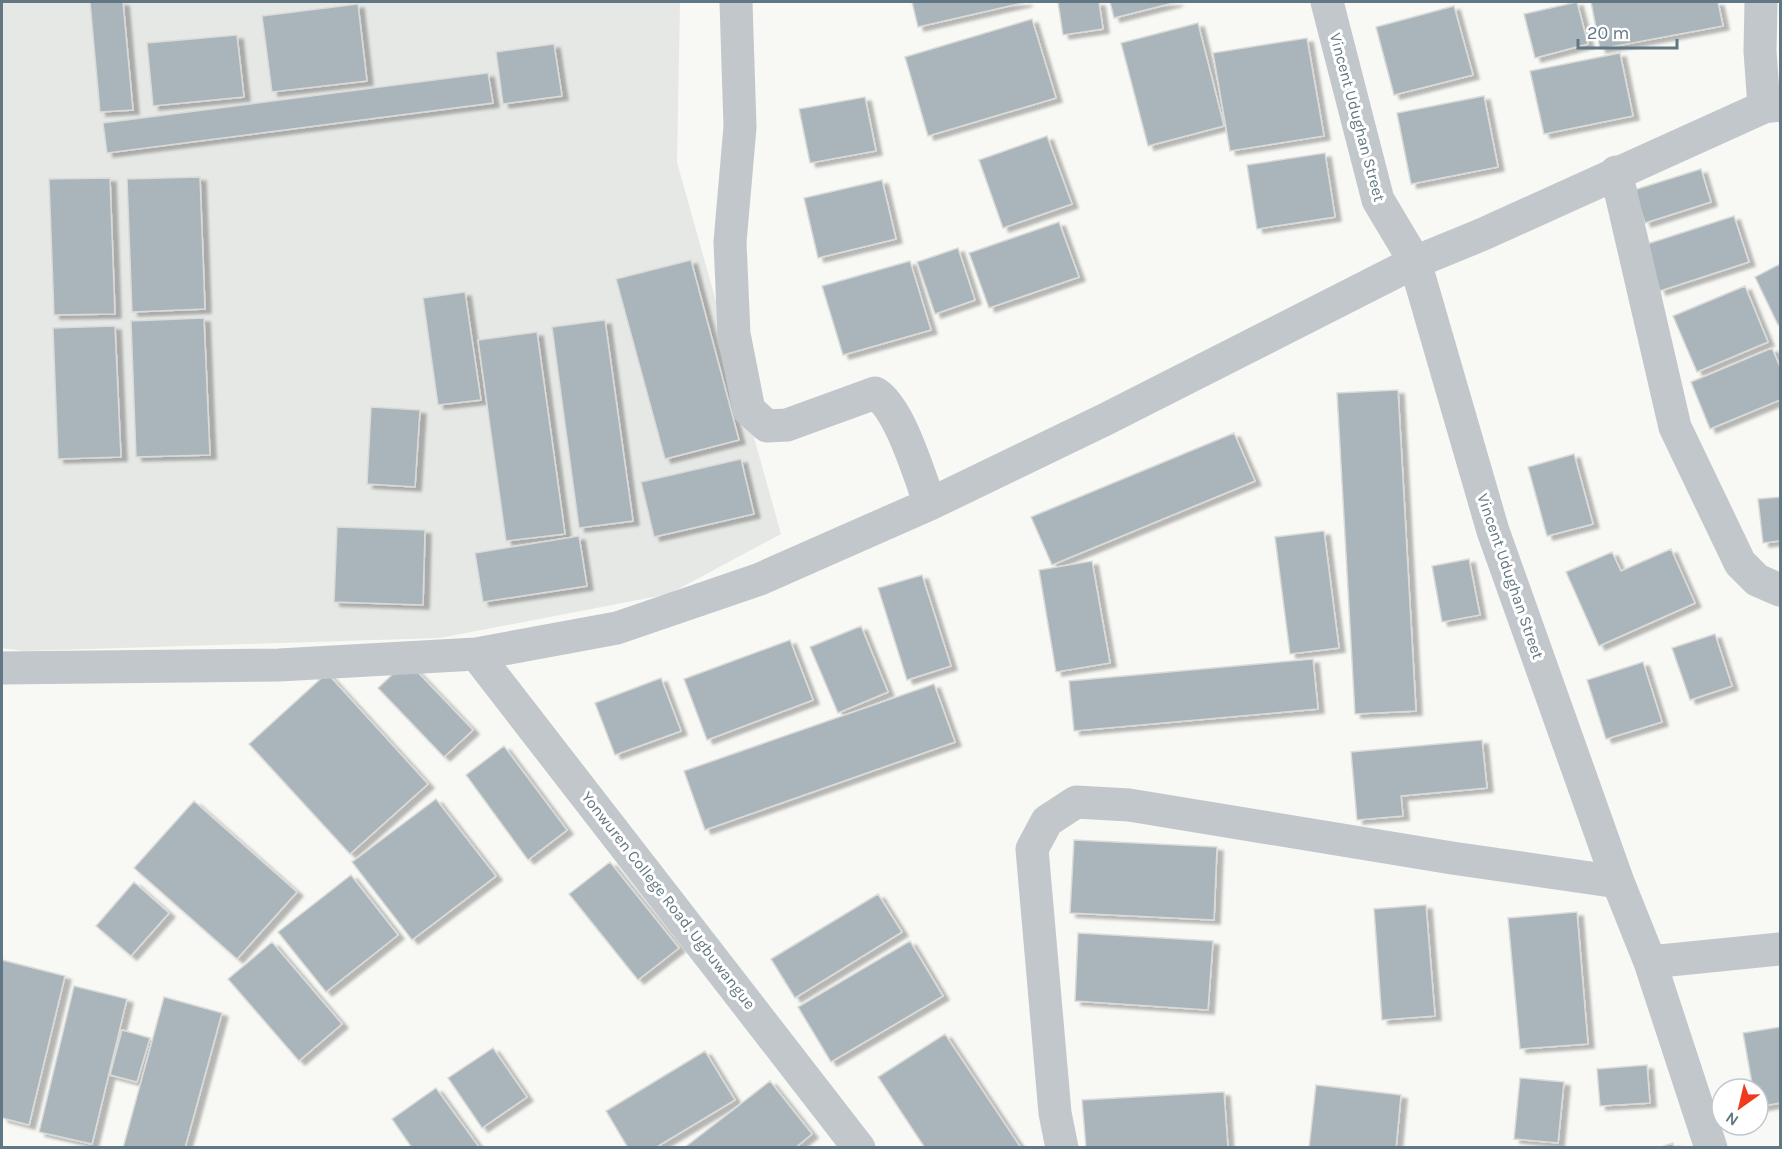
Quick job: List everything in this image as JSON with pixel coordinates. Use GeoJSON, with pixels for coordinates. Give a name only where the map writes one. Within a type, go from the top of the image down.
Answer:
{"type":"FeatureCollection","features":[{"type":"Feature","properties":{"kind":"street"},"geometry":{"type":"LineString","coordinates":[[736,2],[740,127],[730,242],[734,334],[749,410],[767,426],[787,425],[875,393],[884,398],[899,426],[930,504]]}},
{"type":"Feature","properties":{"kind":"street","name":"Vincent Udughan Street"},"geometry":{"type":"LineString","coordinates":[[1327,2],[1378,200],[1415,262],[1493,531],[1618,882],[1650,962],[1711,1148]]}},
{"type":"Feature","properties":{"kind":"street"},"geometry":{"type":"LineString","coordinates":[[2,668],[279,665],[476,654],[617,628],[760,579],[930,504],[1106,419],[1415,262],[1481,235],[1616,172],[1772,106],[1760,51],[1761,2]]}},
{"type":"Feature","properties":{"kind":"street"},"geometry":{"type":"LineString","coordinates":[[1616,172],[1675,428],[1740,563],[1757,580],[1780,590]]}},
{"type":"Feature","properties":{"kind":"street","name":"Yonwuren College Road, Ugbuwangue"},"geometry":{"type":"LineString","coordinates":[[476,654],[859,1148]]}},
{"type":"Feature","properties":{"kind":"street"},"geometry":{"type":"LineString","coordinates":[[1062,1148],[1055,1113],[1032,849],[1047,821],[1076,802],[1129,805],[1452,858],[1618,882]]}},
{"type":"Feature","properties":{"kind":"street"},"geometry":{"type":"LineString","coordinates":[[1650,962],[1780,950]]}},
{"type":"Feature","properties":{"kind":"shaded area"},"geometry":{"type":"Polygon","coordinates":[[[2,2],[680,2],[677,162],[781,534],[669,594],[440,638],[24,651],[2,648],[2,2]]]}},
{"type":"Feature","properties":{"kind":"building"},"geometry":{"type":"Polygon","coordinates":[[[90,2],[123,2],[133,110],[100,112],[90,2]]]}},
{"type":"Feature","properties":{"kind":"building"},"geometry":{"type":"Polygon","coordinates":[[[912,2],[1027,2],[918,27],[912,2]]]}},
{"type":"Feature","properties":{"kind":"building"},"geometry":{"type":"Polygon","coordinates":[[[1058,2],[1099,2],[1103,29],[1063,35],[1058,2]]]}},
{"type":"Feature","properties":{"kind":"building"},"geometry":{"type":"Polygon","coordinates":[[[1110,2],[1177,2],[1114,18],[1110,2]]]}},
{"type":"Feature","properties":{"kind":"building"},"geometry":{"type":"Polygon","coordinates":[[[1577,2],[1588,44],[1535,58],[1524,14],[1577,2]]]}},
{"type":"Feature","properties":{"kind":"building"},"geometry":{"type":"Polygon","coordinates":[[[1591,2],[1718,2],[1723,26],[1600,49],[1591,2]]]}},
{"type":"Feature","properties":{"kind":"building"},"geometry":{"type":"Polygon","coordinates":[[[358,4],[367,81],[272,92],[262,16],[358,4]]]}},
{"type":"Feature","properties":{"kind":"building"},"geometry":{"type":"Polygon","coordinates":[[[1454,6],[1473,75],[1394,95],[1376,27],[1454,6]]]}},
{"type":"Feature","properties":{"kind":"building"},"geometry":{"type":"Polygon","coordinates":[[[1032,19],[1056,98],[928,136],[905,57],[1032,19]]]}},
{"type":"Feature","properties":{"kind":"building"},"geometry":{"type":"Polygon","coordinates":[[[1198,23],[1224,126],[1148,146],[1121,43],[1198,23]]]}},
{"type":"Feature","properties":{"kind":"building"},"geometry":{"type":"Polygon","coordinates":[[[237,35],[244,97],[153,106],[147,43],[237,35]]]}},
{"type":"Feature","properties":{"kind":"building"},"geometry":{"type":"Polygon","coordinates":[[[1307,38],[1324,136],[1230,151],[1213,53],[1307,38]]]}},
{"type":"Feature","properties":{"kind":"building"},"geometry":{"type":"Polygon","coordinates":[[[554,44],[562,96],[503,104],[496,52],[554,44]]]}},
{"type":"Feature","properties":{"kind":"building"},"geometry":{"type":"Polygon","coordinates":[[[1620,53],[1633,116],[1544,134],[1530,71],[1620,53]]]}},
{"type":"Feature","properties":{"kind":"building"},"geometry":{"type":"Polygon","coordinates":[[[488,73],[493,103],[107,153],[103,123],[488,73]]]}},
{"type":"Feature","properties":{"kind":"building"},"geometry":{"type":"Polygon","coordinates":[[[1484,96],[1498,167],[1411,184],[1397,113],[1484,96]]]}},
{"type":"Feature","properties":{"kind":"building"},"geometry":{"type":"Polygon","coordinates":[[[865,97],[876,151],[810,163],[799,109],[865,97]]]}},
{"type":"Feature","properties":{"kind":"building"},"geometry":{"type":"Polygon","coordinates":[[[1047,136],[1072,204],[1003,228],[979,160],[1047,136]]]}},
{"type":"Feature","properties":{"kind":"building"},"geometry":{"type":"Polygon","coordinates":[[[1325,153],[1335,217],[1257,229],[1247,165],[1325,153]]]}},
{"type":"Feature","properties":{"kind":"building"},"geometry":{"type":"Polygon","coordinates":[[[1701,169],[1711,202],[1645,223],[1634,190],[1701,169]]]}},
{"type":"Feature","properties":{"kind":"building"},"geometry":{"type":"Polygon","coordinates":[[[200,177],[205,309],[132,312],[127,179],[200,177]]]}},
{"type":"Feature","properties":{"kind":"building"},"geometry":{"type":"Polygon","coordinates":[[[110,178],[115,314],[54,315],[49,179],[110,178]]]}},
{"type":"Feature","properties":{"kind":"building"},"geometry":{"type":"Polygon","coordinates":[[[882,180],[896,239],[818,258],[804,198],[882,180]]]}},
{"type":"Feature","properties":{"kind":"building"},"geometry":{"type":"Polygon","coordinates":[[[1734,216],[1749,262],[1660,291],[1644,245],[1734,216]]]}},
{"type":"Feature","properties":{"kind":"building"},"geometry":{"type":"Polygon","coordinates":[[[1059,222],[1079,277],[989,308],[969,253],[1059,222]]]}},
{"type":"Feature","properties":{"kind":"building"},"geometry":{"type":"Polygon","coordinates":[[[958,248],[975,300],[935,314],[917,262],[958,248]]]}},
{"type":"Feature","properties":{"kind":"building"},"geometry":{"type":"Polygon","coordinates":[[[691,260],[739,440],[665,459],[616,279],[691,260]]]}},
{"type":"Feature","properties":{"kind":"building"},"geometry":{"type":"Polygon","coordinates":[[[910,261],[931,330],[843,355],[822,286],[910,261]]]}},
{"type":"Feature","properties":{"kind":"building"},"geometry":{"type":"Polygon","coordinates":[[[1780,264],[1780,324],[1778,325],[1755,277],[1780,264]]]}},
{"type":"Feature","properties":{"kind":"building"},"geometry":{"type":"Polygon","coordinates":[[[1745,286],[1768,342],[1697,372],[1673,316],[1745,286]]]}},
{"type":"Feature","properties":{"kind":"building"},"geometry":{"type":"Polygon","coordinates":[[[465,292],[481,400],[438,405],[423,298],[465,292]]]}},
{"type":"Feature","properties":{"kind":"building"},"geometry":{"type":"Polygon","coordinates":[[[204,318],[210,455],[136,457],[131,321],[204,318]]]}},
{"type":"Feature","properties":{"kind":"building"},"geometry":{"type":"Polygon","coordinates":[[[605,320],[633,521],[579,528],[552,327],[605,320]]]}},
{"type":"Feature","properties":{"kind":"building"},"geometry":{"type":"Polygon","coordinates":[[[115,326],[121,457],[58,459],[53,328],[115,326]]]}},
{"type":"Feature","properties":{"kind":"building"},"geometry":{"type":"Polygon","coordinates":[[[537,332],[565,534],[506,541],[478,340],[537,332]]]}},
{"type":"Feature","properties":{"kind":"building"},"geometry":{"type":"Polygon","coordinates":[[[1772,348],[1780,367],[1780,400],[1710,429],[1691,382],[1772,348]]]}},
{"type":"Feature","properties":{"kind":"building"},"geometry":{"type":"Polygon","coordinates":[[[1398,390],[1416,711],[1355,714],[1337,393],[1398,390]]]}},
{"type":"Feature","properties":{"kind":"building"},"geometry":{"type":"Polygon","coordinates":[[[371,407],[420,410],[415,487],[367,484],[371,407]]]}},
{"type":"Feature","properties":{"kind":"building"},"geometry":{"type":"Polygon","coordinates":[[[1234,433],[1255,481],[1052,565],[1031,517],[1234,433]]]}},
{"type":"Feature","properties":{"kind":"building"},"geometry":{"type":"Polygon","coordinates":[[[1574,454],[1593,524],[1547,536],[1528,467],[1574,454]]]}},
{"type":"Feature","properties":{"kind":"building"},"geometry":{"type":"Polygon","coordinates":[[[741,459],[754,514],[654,537],[641,482],[741,459]]]}},
{"type":"Feature","properties":{"kind":"building"},"geometry":{"type":"Polygon","coordinates":[[[1780,497],[1780,541],[1763,543],[1758,499],[1780,497]]]}},
{"type":"Feature","properties":{"kind":"building"},"geometry":{"type":"Polygon","coordinates":[[[337,527],[425,530],[423,605],[334,602],[337,527]]]}},
{"type":"Feature","properties":{"kind":"building"},"geometry":{"type":"Polygon","coordinates":[[[1324,531],[1339,648],[1290,654],[1275,537],[1324,531]]]}},
{"type":"Feature","properties":{"kind":"building"},"geometry":{"type":"Polygon","coordinates":[[[579,536],[587,586],[483,602],[475,553],[579,536]]]}},
{"type":"Feature","properties":{"kind":"building"},"geometry":{"type":"Polygon","coordinates":[[[1671,549],[1695,603],[1599,646],[1566,572],[1612,552],[1621,571],[1671,549]]]}},
{"type":"Feature","properties":{"kind":"building"},"geometry":{"type":"Polygon","coordinates":[[[1469,559],[1480,615],[1442,622],[1432,566],[1469,559]]]}},
{"type":"Feature","properties":{"kind":"building"},"geometry":{"type":"Polygon","coordinates":[[[1092,561],[1110,663],[1056,672],[1039,570],[1092,561]]]}},
{"type":"Feature","properties":{"kind":"building"},"geometry":{"type":"Polygon","coordinates":[[[922,575],[951,666],[907,680],[878,588],[922,575]]]}},
{"type":"Feature","properties":{"kind":"building"},"geometry":{"type":"Polygon","coordinates":[[[861,626],[888,692],[838,713],[810,647],[861,626]]]}},
{"type":"Feature","properties":{"kind":"building"},"geometry":{"type":"Polygon","coordinates":[[[1715,634],[1732,686],[1690,700],[1672,648],[1715,634]]]}},
{"type":"Feature","properties":{"kind":"building"},"geometry":{"type":"Polygon","coordinates":[[[790,640],[813,700],[707,740],[684,679],[790,640]]]}},
{"type":"Feature","properties":{"kind":"building"},"geometry":{"type":"Polygon","coordinates":[[[1313,659],[1318,709],[1074,731],[1069,681],[1313,659]]]}},
{"type":"Feature","properties":{"kind":"building"},"geometry":{"type":"Polygon","coordinates":[[[407,661],[473,730],[444,757],[378,688],[407,661]]]}},
{"type":"Feature","properties":{"kind":"building"},"geometry":{"type":"Polygon","coordinates":[[[1643,662],[1662,722],[1606,739],[1587,680],[1643,662]]]}},
{"type":"Feature","properties":{"kind":"building"},"geometry":{"type":"Polygon","coordinates":[[[327,673],[428,784],[350,854],[249,744],[327,673]]]}},
{"type":"Feature","properties":{"kind":"building"},"geometry":{"type":"Polygon","coordinates":[[[661,678],[681,731],[615,755],[595,703],[661,678]]]}},
{"type":"Feature","properties":{"kind":"building"},"geometry":{"type":"Polygon","coordinates":[[[934,684],[955,742],[705,830],[684,771],[934,684]]]}},
{"type":"Feature","properties":{"kind":"building"},"geometry":{"type":"Polygon","coordinates":[[[1482,740],[1487,788],[1401,796],[1403,816],[1357,820],[1351,752],[1482,740]]]}},
{"type":"Feature","properties":{"kind":"building"},"geometry":{"type":"Polygon","coordinates":[[[504,746],[567,830],[528,860],[466,775],[504,746]]]}},
{"type":"Feature","properties":{"kind":"building"},"geometry":{"type":"Polygon","coordinates":[[[436,799],[496,876],[412,940],[352,862],[436,799]]]}},
{"type":"Feature","properties":{"kind":"building"},"geometry":{"type":"Polygon","coordinates":[[[194,801],[297,892],[237,959],[134,868],[194,801]]]}},
{"type":"Feature","properties":{"kind":"building"},"geometry":{"type":"Polygon","coordinates":[[[1074,840],[1217,847],[1214,920],[1070,913],[1074,840]]]}},
{"type":"Feature","properties":{"kind":"building"},"geometry":{"type":"Polygon","coordinates":[[[610,862],[679,948],[638,980],[569,894],[610,862]]]}},
{"type":"Feature","properties":{"kind":"building"},"geometry":{"type":"Polygon","coordinates":[[[351,875],[398,935],[326,992],[278,932],[351,875]]]}},
{"type":"Feature","properties":{"kind":"building"},"geometry":{"type":"Polygon","coordinates":[[[134,882],[169,913],[131,956],[96,926],[134,882]]]}},
{"type":"Feature","properties":{"kind":"building"},"geometry":{"type":"Polygon","coordinates":[[[878,894],[902,932],[795,998],[771,959],[878,894]]]}},
{"type":"Feature","properties":{"kind":"building"},"geometry":{"type":"Polygon","coordinates":[[[1426,905],[1435,1016],[1382,1020],[1374,909],[1426,905]]]}},
{"type":"Feature","properties":{"kind":"building"},"geometry":{"type":"Polygon","coordinates":[[[1577,912],[1588,1044],[1520,1049],[1508,918],[1577,912]]]}},
{"type":"Feature","properties":{"kind":"building"},"geometry":{"type":"Polygon","coordinates":[[[1078,933],[1213,941],[1208,1010],[1075,1001],[1078,933]]]}},
{"type":"Feature","properties":{"kind":"building"},"geometry":{"type":"Polygon","coordinates":[[[910,941],[943,996],[831,1062],[798,1007],[910,941]]]}},
{"type":"Feature","properties":{"kind":"building"},"geometry":{"type":"Polygon","coordinates":[[[272,942],[342,1024],[299,1061],[228,979],[272,942]]]}},
{"type":"Feature","properties":{"kind":"building"},"geometry":{"type":"Polygon","coordinates":[[[2,960],[65,976],[29,1125],[2,1118],[2,960]]]}},
{"type":"Feature","properties":{"kind":"building"},"geometry":{"type":"Polygon","coordinates":[[[74,986],[127,999],[92,1144],[39,1132],[74,986]]]}},
{"type":"Feature","properties":{"kind":"building"},"geometry":{"type":"Polygon","coordinates":[[[164,997],[222,1013],[185,1148],[123,1148],[164,997]]]}},
{"type":"Feature","properties":{"kind":"building"},"geometry":{"type":"Polygon","coordinates":[[[1780,1027],[1780,1103],[1770,1105],[1770,1077],[1751,1077],[1743,1033],[1780,1027]]]}},
{"type":"Feature","properties":{"kind":"building"},"geometry":{"type":"Polygon","coordinates":[[[122,1030],[150,1038],[137,1082],[110,1075],[122,1030]]]}},
{"type":"Feature","properties":{"kind":"building"},"geometry":{"type":"Polygon","coordinates":[[[945,1034],[1021,1148],[925,1148],[878,1077],[945,1034]]]}},
{"type":"Feature","properties":{"kind":"building"},"geometry":{"type":"Polygon","coordinates":[[[493,1048],[527,1097],[482,1128],[448,1078],[493,1048]]]}},
{"type":"Feature","properties":{"kind":"building"},"geometry":{"type":"Polygon","coordinates":[[[705,1051],[735,1100],[655,1148],[628,1148],[606,1111],[705,1051]]]}},
{"type":"Feature","properties":{"kind":"building"},"geometry":{"type":"Polygon","coordinates":[[[1647,1065],[1650,1103],[1600,1106],[1597,1069],[1647,1065]]]}},
{"type":"Feature","properties":{"kind":"building"},"geometry":{"type":"Polygon","coordinates":[[[1520,1078],[1564,1082],[1558,1143],[1514,1139],[1520,1078]]]}},
{"type":"Feature","properties":{"kind":"building"},"geometry":{"type":"Polygon","coordinates":[[[770,1081],[812,1134],[795,1148],[684,1148],[770,1081]]]}},
{"type":"Feature","properties":{"kind":"building"},"geometry":{"type":"Polygon","coordinates":[[[1316,1085],[1401,1095],[1396,1148],[1309,1148],[1316,1085]]]}},
{"type":"Feature","properties":{"kind":"building"},"geometry":{"type":"Polygon","coordinates":[[[436,1088],[479,1147],[412,1148],[392,1119],[436,1088]]]}},
{"type":"Feature","properties":{"kind":"building"},"geometry":{"type":"Polygon","coordinates":[[[1224,1092],[1228,1148],[1086,1148],[1082,1100],[1224,1092]]]}},
{"type":"Feature","properties":{"kind":"building"},"geometry":{"type":"Polygon","coordinates":[[[1673,1143],[1674,1148],[1658,1148],[1673,1143]]]}}]}
